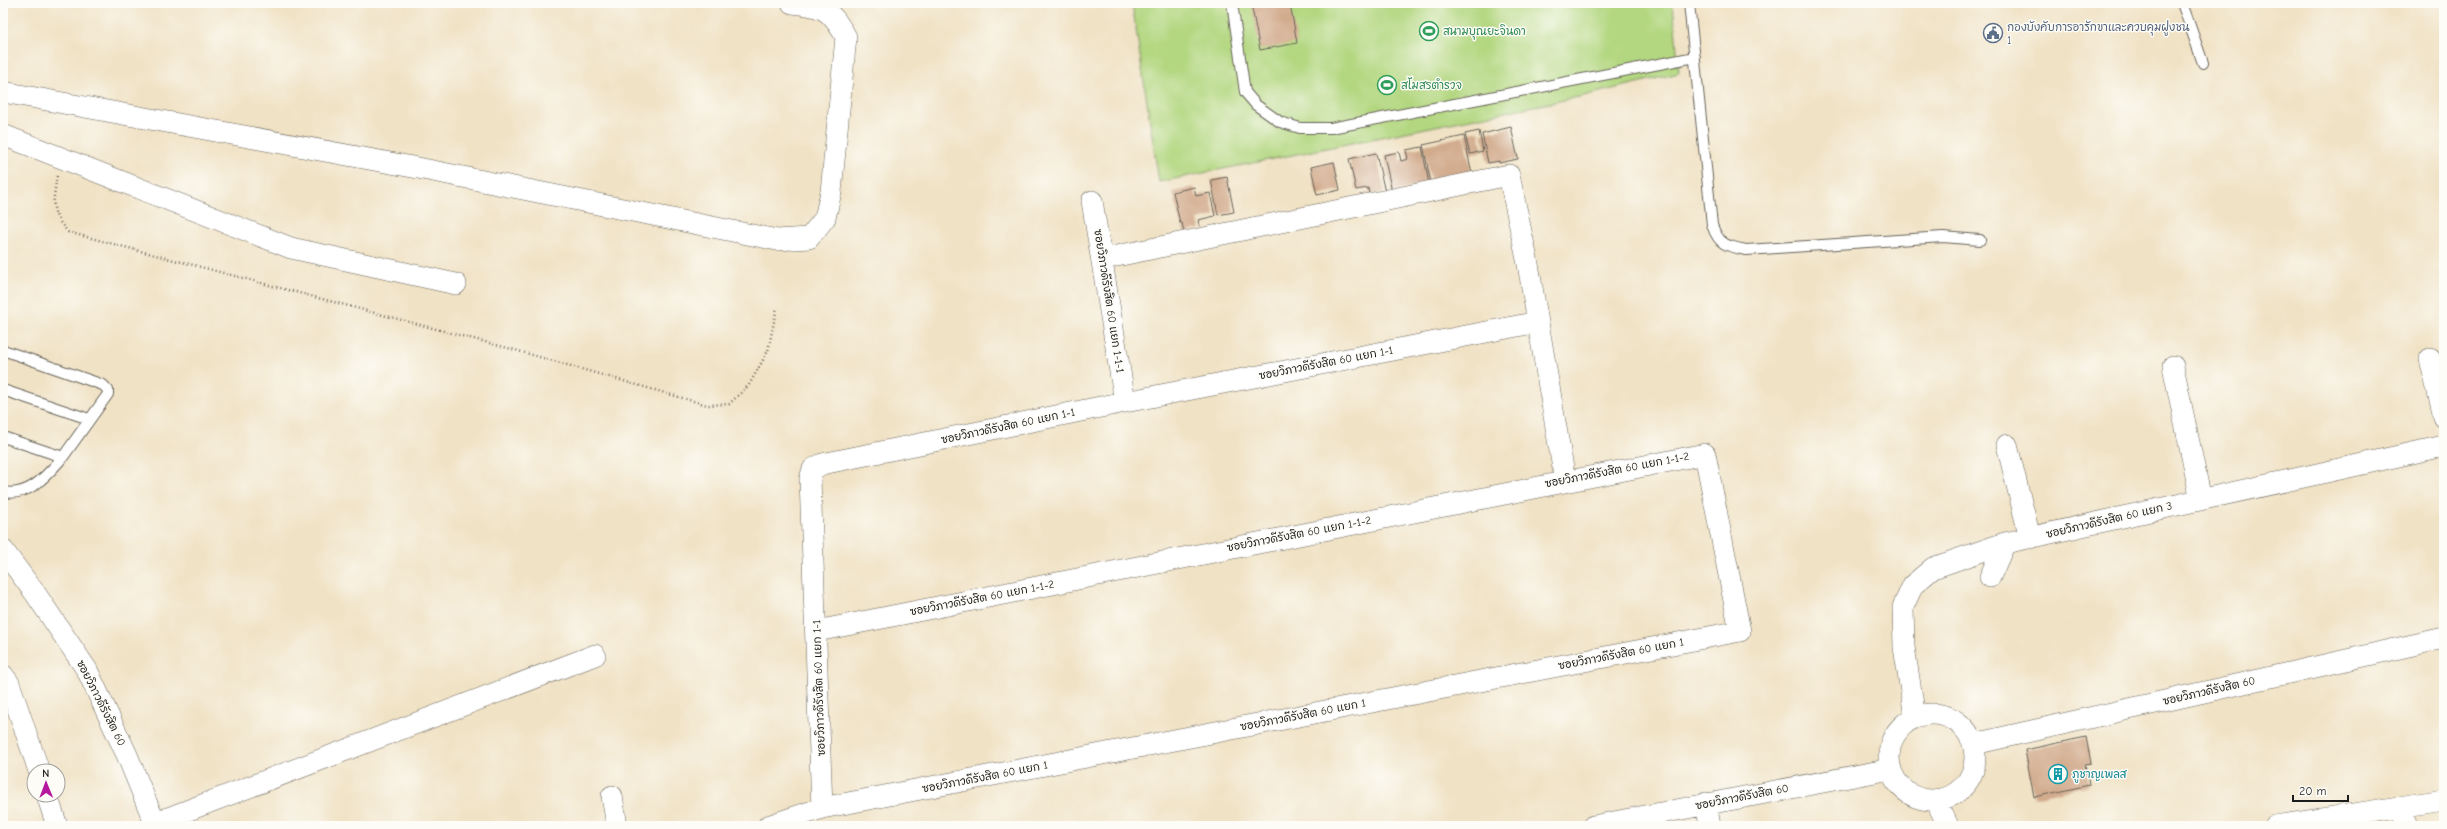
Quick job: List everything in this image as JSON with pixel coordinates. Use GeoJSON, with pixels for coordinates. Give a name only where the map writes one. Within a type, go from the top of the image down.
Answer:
{"type":"FeatureCollection","features":[{"type":"Feature","properties":{"kind":"street"},"geometry":{"type":"LineString","coordinates":[[3,92],[418,168],[777,240],[809,238],[824,218],[831,192],[846,37],[837,21],[818,6],[792,3]]}},
{"type":"Feature","properties":{"kind":"street"},"geometry":{"type":"LineString","coordinates":[[3,135],[291,248],[456,284]]}},
{"type":"Feature","properties":{"kind":"street"},"geometry":{"type":"LineString","coordinates":[[1102,259],[1509,176],[1528,264],[1565,480]]}},
{"type":"Feature","properties":{"kind":"street","name":"ซอยวิภาวดีรังสิต 60 แยก 1-1-1"},"geometry":{"type":"LineString","coordinates":[[1092,201],[1126,402]]}},
{"type":"Feature","properties":{"kind":"street","name":"ซอยวิภาวดีรังสิต 60 แยก 1-1"},"geometry":{"type":"LineString","coordinates":[[822,808],[817,631],[810,479],[813,469],[822,464],[1126,402],[1538,322]]}},
{"type":"Feature","properties":{"kind":"street"},"geometry":{"type":"LineString","coordinates":[[2430,359],[2444,417]]}},
{"type":"Feature","properties":{"kind":"street"},"geometry":{"type":"LineString","coordinates":[[2173,366],[2201,500]]}},
{"type":"Feature","properties":{"kind":"street"},"geometry":{"type":"LineString","coordinates":[[2007,445],[2030,538]]}},
{"type":"Feature","properties":{"kind":"street","name":"ซอยวิภาวดีรังสิต 60 แยก 3"},"geometry":{"type":"LineString","coordinates":[[1916,717],[1904,648],[1903,607],[1913,584],[1933,568],[2005,543],[2444,446]]}},
{"type":"Feature","properties":{"kind":"street","name":"ซอยวิภาวดีรังสิต 60 แยก 1-1-2"},"geometry":{"type":"LineString","coordinates":[[817,631],[1565,480],[1704,454],[1720,531]]}},
{"type":"Feature","properties":{"kind":"street","name":"ซอยวิภาวดีรังสิต 60 แยก 1"},"geometry":{"type":"LineString","coordinates":[[768,826],[822,808],[1740,631],[1720,531]]}},
{"type":"Feature","properties":{"kind":"street"},"geometry":{"type":"LineString","coordinates":[[1990,577],[2005,543]]}},
{"type":"Feature","properties":{"kind":"street","name":"ซอยวิภาวดีรังสิต 60"},"geometry":{"type":"LineString","coordinates":[[3,550],[35,593],[86,670],[127,755],[156,824]]}},
{"type":"Feature","properties":{"kind":"street","name":"ซอยวิภาวดีรังสิต 60"},"geometry":{"type":"LineString","coordinates":[[1974,744],[2444,638]]}},
{"type":"Feature","properties":{"kind":"street"},"geometry":{"type":"LineString","coordinates":[[156,824],[595,655]]}},
{"type":"Feature","properties":{"kind":"street"},"geometry":{"type":"LineString","coordinates":[[3,675],[9,683],[36,763]]}},
{"type":"Feature","properties":{"kind":"street"},"geometry":{"type":"LineString","coordinates":[[1930,714],[1950,718],[1967,731],[1974,744],[1976,756],[1974,769],[1968,781],[1949,797],[1936,800],[1921,799],[1908,792],[1898,782],[1891,769],[1889,757],[1894,739],[1905,724],[1916,717],[1930,714]]}},
{"type":"Feature","properties":{"kind":"street","name":"ซอยวิภาวดีรังสิต 60"},"geometry":{"type":"LineString","coordinates":[[1593,826],[1706,803],[1891,769]]}},
{"type":"Feature","properties":{"kind":"street"},"geometry":{"type":"LineString","coordinates":[[612,796],[617,826]]}},
{"type":"Feature","properties":{"kind":"street"},"geometry":{"type":"LineString","coordinates":[[1936,800],[1948,826]]}},
{"type":"Feature","properties":{"kind":"street"},"geometry":{"type":"LineString","coordinates":[[2277,826],[2405,817],[2444,800]]}},
{"type":"Feature","properties":{"kind":"street"},"geometry":{"type":"LineString","coordinates":[[49,803],[56,826]]}},
{"type":"Feature","properties":{"kind":"street"},"geometry":{"type":"LineString","coordinates":[[1706,803],[1710,826]]}},
{"type":"Feature","properties":{"kind":"lane"},"geometry":{"type":"LineString","coordinates":[[1232,3],[1245,92],[1256,105],[1280,122],[1300,128],[1331,128],[1695,57]]}},
{"type":"Feature","properties":{"kind":"lane"},"geometry":{"type":"LineString","coordinates":[[1689,3],[1712,225],[1716,238],[1728,247],[1746,250],[1943,237],[1980,240]]}},
{"type":"Feature","properties":{"kind":"lane"},"geometry":{"type":"LineString","coordinates":[[2182,3],[2203,63]]}},
{"type":"Feature","properties":{"kind":"lane"},"geometry":{"type":"LineString","coordinates":[[3,350],[103,385],[108,390],[108,394],[63,457],[38,484],[22,491],[3,492]]}},
{"type":"Feature","properties":{"kind":"lane"},"geometry":{"type":"LineString","coordinates":[[3,390],[89,419]]}},
{"type":"Feature","properties":{"kind":"lane"},"geometry":{"type":"LineString","coordinates":[[3,437],[63,457]]}},
{"type":"Feature","properties":{"kind":"path"},"geometry":{"type":"LineString","coordinates":[[60,158],[53,202],[56,218],[68,232],[508,348],[707,405],[729,404],[749,386],[768,351],[776,308]]}},
{"type":"Feature","properties":{"kind":"green space","name":"สโมสรตำรวจ"},"geometry":{"type":"Polygon","coordinates":[[[1132,3],[1673,3],[1679,73],[1579,97],[1159,182],[1132,3]]]}},
{"type":"Feature","properties":{"kind":"building"},"geometry":{"type":"Polygon","coordinates":[[[1251,3],[1290,3],[1297,43],[1260,50],[1251,3]]]}},
{"type":"Feature","properties":{"kind":"building"},"geometry":{"type":"Polygon","coordinates":[[[1511,127],[1518,159],[1499,163],[1499,161],[1488,163],[1482,134],[1511,127]]]}},
{"type":"Feature","properties":{"kind":"building"},"geometry":{"type":"Polygon","coordinates":[[[1479,131],[1483,151],[1470,154],[1465,134],[1479,131]]]}},
{"type":"Feature","properties":{"kind":"building"},"geometry":{"type":"Polygon","coordinates":[[[1464,136],[1472,174],[1431,183],[1423,145],[1464,136]]]}},
{"type":"Feature","properties":{"kind":"building"},"geometry":{"type":"Polygon","coordinates":[[[1422,147],[1429,184],[1392,192],[1384,155],[1399,152],[1401,161],[1408,159],[1406,150],[1422,147]]]}},
{"type":"Feature","properties":{"kind":"building"},"geometry":{"type":"Polygon","coordinates":[[[1376,153],[1385,192],[1369,195],[1368,188],[1356,190],[1349,159],[1376,153]]]}},
{"type":"Feature","properties":{"kind":"building"},"geometry":{"type":"Polygon","coordinates":[[[1334,162],[1340,190],[1317,195],[1311,167],[1334,162]]]}},
{"type":"Feature","properties":{"kind":"building"},"geometry":{"type":"Polygon","coordinates":[[[1227,177],[1234,212],[1218,215],[1211,180],[1227,177]]]}},
{"type":"Feature","properties":{"kind":"building"},"geometry":{"type":"Polygon","coordinates":[[[1194,187],[1196,196],[1210,193],[1215,216],[1198,220],[1200,229],[1184,232],[1182,223],[1180,223],[1173,192],[1194,187]]]}},
{"type":"Feature","properties":{"kind":"building","name":"ภูชาญเพลส"},"geometry":{"type":"Polygon","coordinates":[[[2086,737],[2091,763],[2085,764],[2089,785],[2034,797],[2025,750],[2086,737]]]}},
{"type":"Feature","properties":{"kind":"place","name":"สนามบุณยะจินดา"},"geometry":{"type":"Point","coordinates":[1429,31]}},
{"type":"Feature","properties":{"kind":"place","name":"กองบังคับการอารักขาและควบคุมฝูงชน 1"},"geometry":{"type":"Point","coordinates":[1993,33]}},
{"type":"Feature","properties":{"kind":"place","name":"สโมสรตำรวจ"},"geometry":{"type":"Point","coordinates":[1387,85]}},
{"type":"Feature","properties":{"kind":"place","name":"ภูชาญเพลส"},"geometry":{"type":"Point","coordinates":[2058,774]}}]}
